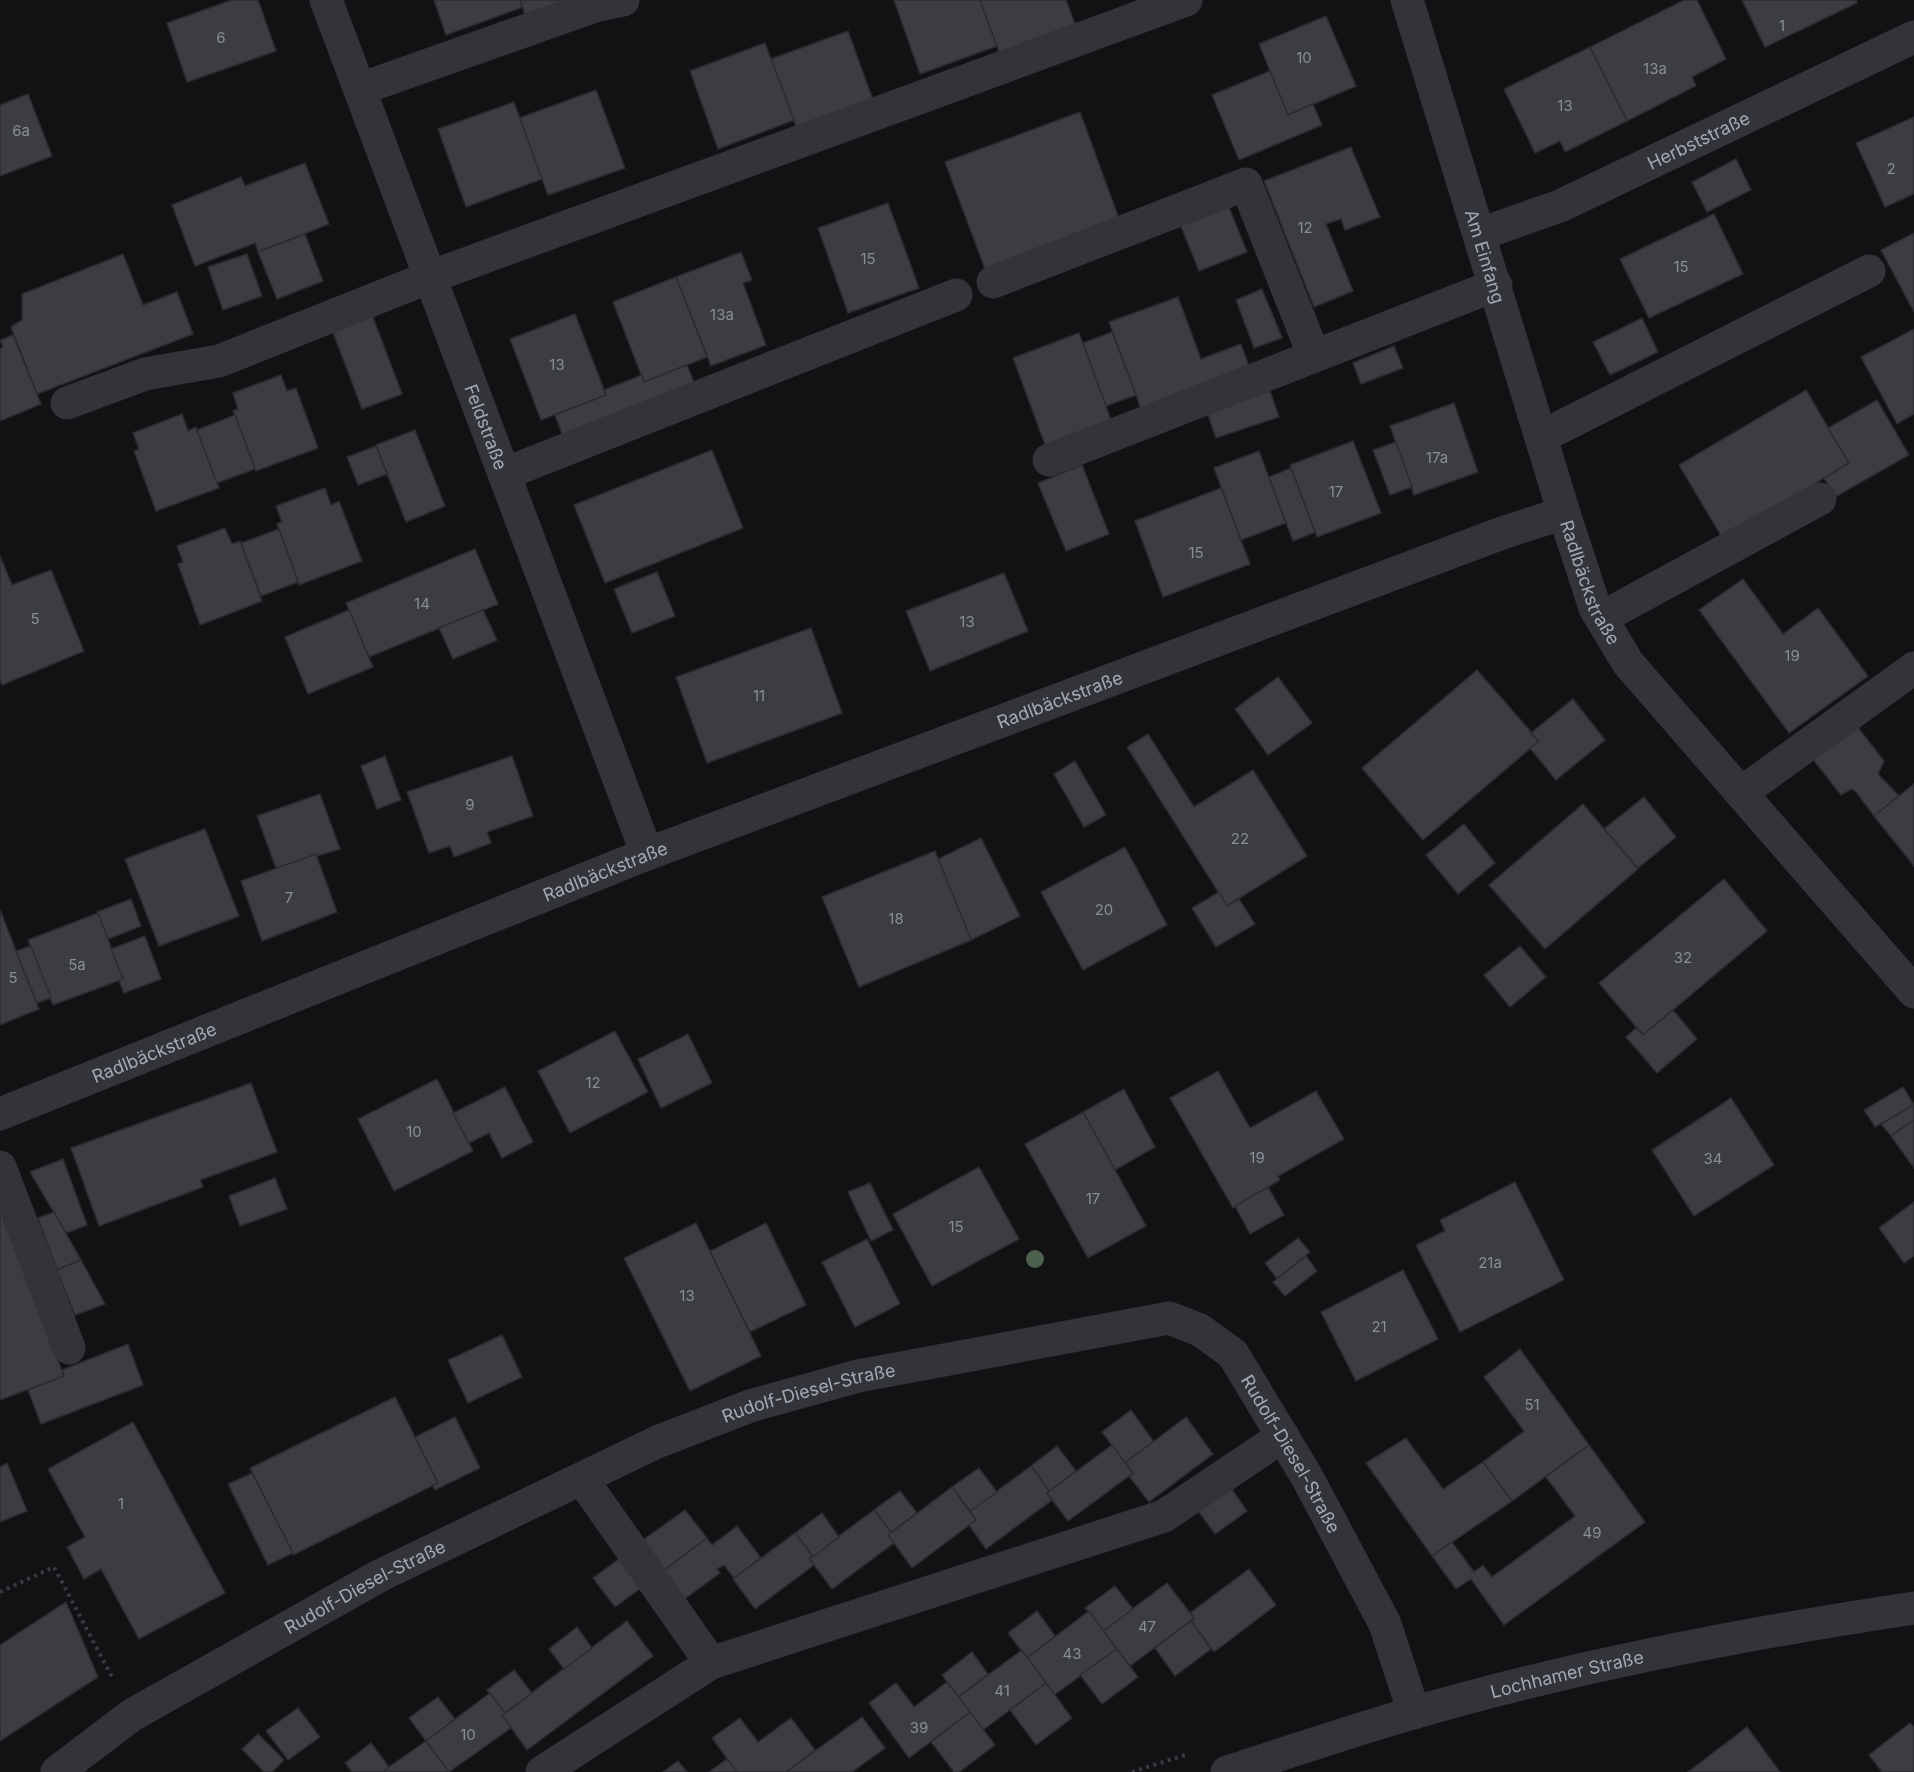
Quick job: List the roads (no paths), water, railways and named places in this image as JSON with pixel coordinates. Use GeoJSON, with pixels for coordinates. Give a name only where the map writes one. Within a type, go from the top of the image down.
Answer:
{"type":"FeatureCollection","features":[{"type":"Feature","properties":{"kind":"street","name":"Feldstraße"},"geometry":{"type":"LineString","coordinates":[[326,0],[647,854]]}},
{"type":"Feature","properties":{"kind":"street"},"geometry":{"type":"LineString","coordinates":[[360,90],[598,5],[623,0]]}},
{"type":"Feature","properties":{"kind":"street"},"geometry":{"type":"LineString","coordinates":[[67,403],[145,374],[219,361],[430,277],[1186,0]]}},
{"type":"Feature","properties":{"kind":"street","name":"Am Einfang"},"geometry":{"type":"LineString","coordinates":[[1407,0],[1564,513]]}},
{"type":"Feature","properties":{"kind":"street","name":"Herbststraße"},"geometry":{"type":"LineString","coordinates":[[1480,234],[1560,206],[1914,37]]}},
{"type":"Feature","properties":{"kind":"street"},"geometry":{"type":"LineString","coordinates":[[993,282],[1246,184],[1314,356]]}},
{"type":"Feature","properties":{"kind":"street"},"geometry":{"type":"LineString","coordinates":[[1541,437],[1869,271]]}},
{"type":"Feature","properties":{"kind":"street"},"geometry":{"type":"LineString","coordinates":[[1049,460],[1496,285]]}},
{"type":"Feature","properties":{"kind":"street"},"geometry":{"type":"LineString","coordinates":[[504,474],[956,295]]}},
{"type":"Feature","properties":{"kind":"street"},"geometry":{"type":"LineString","coordinates":[[1601,618],[1820,499]]}},
{"type":"Feature","properties":{"kind":"street","name":"Radlbäckstraße"},"geometry":{"type":"LineString","coordinates":[[0,1114],[647,854],[1505,532],[1564,513],[1595,608],[1628,663],[1914,992]]}},
{"type":"Feature","properties":{"kind":"street"},"geometry":{"type":"LineString","coordinates":[[1741,793],[1914,668]]}},
{"type":"Feature","properties":{"kind":"street"},"geometry":{"type":"LineString","coordinates":[[0,1167],[69,1348]]}},
{"type":"Feature","properties":{"kind":"street","name":"Rudolf-Diesel-Straße"},"geometry":{"type":"LineString","coordinates":[[57,1772],[132,1715],[381,1575],[657,1442],[750,1407],[858,1376],[1169,1318],[1200,1330],[1233,1354],[1307,1477],[1385,1624],[1414,1713]]}},
{"type":"Feature","properties":{"kind":"street"},"geometry":{"type":"LineString","coordinates":[[542,1772],[711,1663],[1164,1516],[1282,1436]]}},
{"type":"Feature","properties":{"kind":"street"},"geometry":{"type":"LineString","coordinates":[[582,1479],[711,1663]]}},
{"type":"Feature","properties":{"kind":"street","name":"Lochhamer Straße"},"geometry":{"type":"LineString","coordinates":[[1227,1772],[1414,1713],[1551,1678],[1786,1627],[1914,1608]]}}]}
